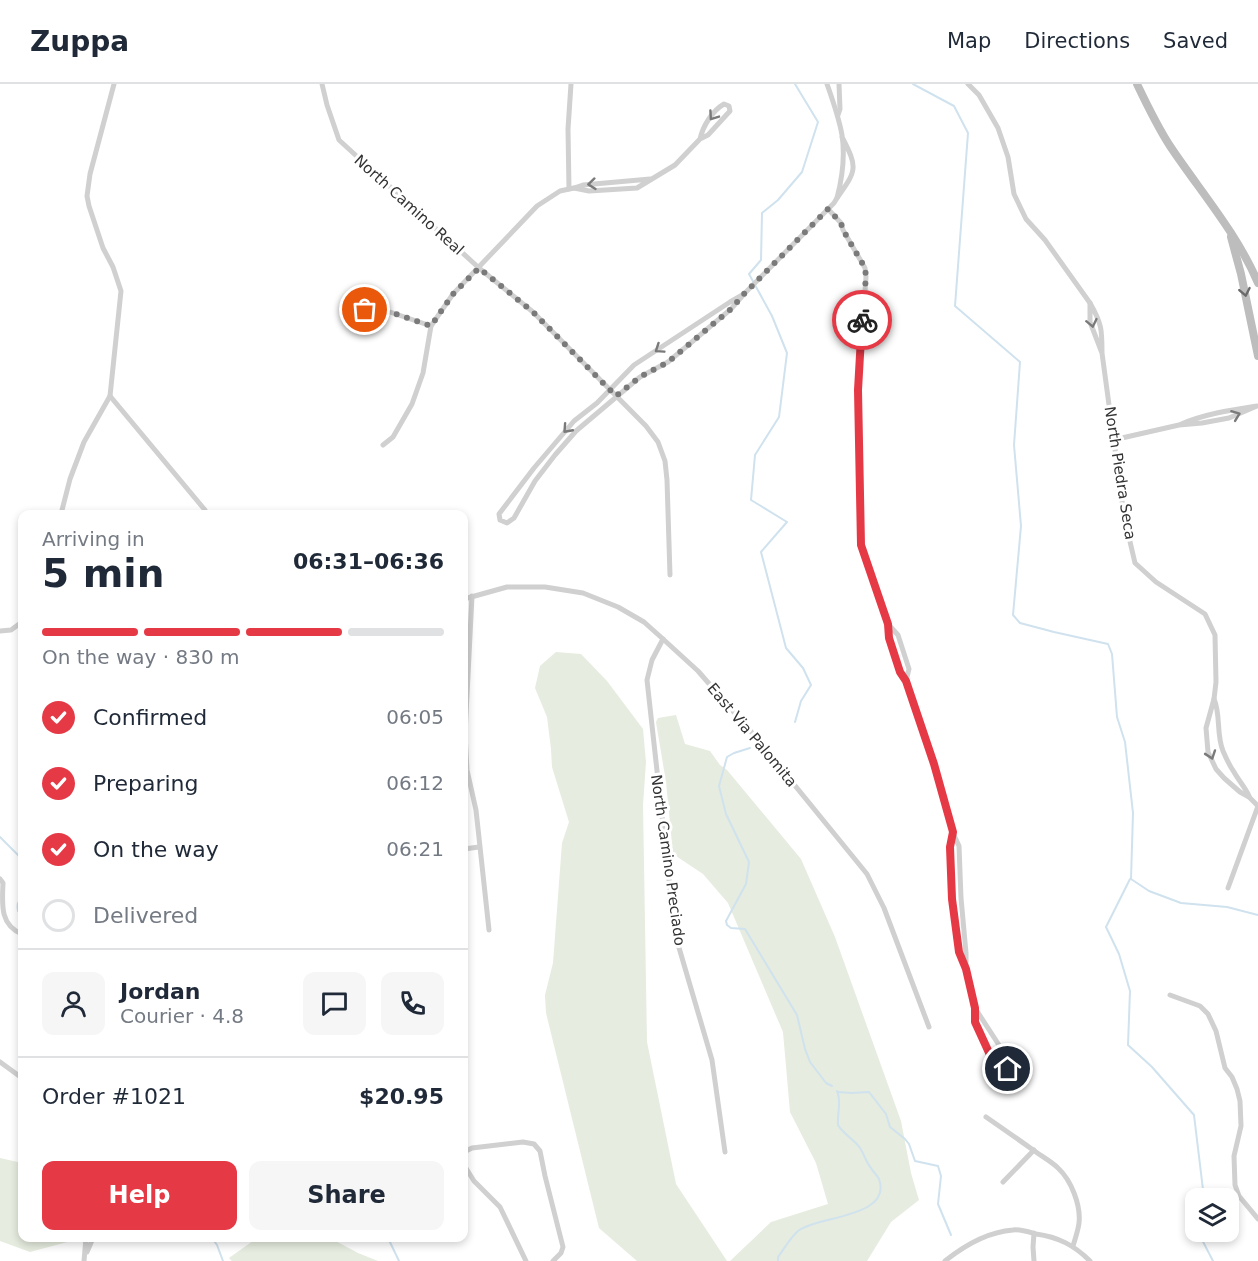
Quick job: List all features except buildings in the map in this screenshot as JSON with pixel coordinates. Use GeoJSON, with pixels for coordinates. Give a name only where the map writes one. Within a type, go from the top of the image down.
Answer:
{"type":"FeatureCollection","features":[{"type":"Feature","properties":{"kind":"main road"},"geometry":{"type":"LineString","coordinates":[[1137,84],[1168,143],[1242,249],[1258,283]]}},
{"type":"Feature","properties":{"kind":"main road"},"geometry":{"type":"LineString","coordinates":[[1231,235],[1258,356]]}},
{"type":"Feature","properties":{"kind":"street"},"geometry":{"type":"LineString","coordinates":[[62,510],[70,479],[84,442],[110,396],[121,291],[113,267],[103,248],[87,196],[90,174],[114,84]]}},
{"type":"Feature","properties":{"kind":"street","name":"North Camino Real"},"geometry":{"type":"LineString","coordinates":[[322,84],[339,140],[479,268],[533,312],[656,438],[663,453],[667,480],[670,575]]}},
{"type":"Feature","properties":{"kind":"street"},"geometry":{"type":"LineString","coordinates":[[571,84],[568,129],[571,188]]}},
{"type":"Feature","properties":{"kind":"street"},"geometry":{"type":"LineString","coordinates":[[827,84],[842,137],[842,167],[837,198]]}},
{"type":"Feature","properties":{"kind":"street"},"geometry":{"type":"LineString","coordinates":[[838,117],[839,84]]}},
{"type":"Feature","properties":{"kind":"street","name":"North Piedra Seca"},"geometry":{"type":"LineString","coordinates":[[968,84],[979,95],[998,128],[1008,157],[1014,194],[1026,219],[1046,240],[1100,320],[1113,440],[1124,516],[1135,563],[1156,582],[1205,614],[1215,634],[1216,682],[1206,728],[1208,752],[1216,769],[1224,778],[1258,806]]}},
{"type":"Feature","properties":{"kind":"street"},"geometry":{"type":"LineString","coordinates":[[383,445],[397,431],[412,404],[423,373],[431,326],[453,294],[537,206],[560,191],[583,185],[650,179],[675,165],[700,139],[708,135],[723,121],[730,111],[729,106],[724,104],[717,108],[702,131],[700,139]]}},
{"type":"Feature","properties":{"kind":"street"},"geometry":{"type":"LineString","coordinates":[[744,294],[634,366],[597,403],[574,421],[512,496],[499,514],[500,520],[507,523],[513,518],[535,481],[576,431],[640,377],[668,362],[731,309],[828,209],[849,182],[855,170],[850,152],[842,137]]}},
{"type":"Feature","properties":{"kind":"street"},"geometry":{"type":"LineString","coordinates":[[828,209],[841,223],[865,268],[866,277],[858,390],[861,545],[888,624],[889,638],[900,672],[906,681],[959,846],[966,969]]}},
{"type":"Feature","properties":{"kind":"street","name":"North Piedra Seca"},"geometry":{"type":"LineString","coordinates":[[1090,303],[1090,322],[1102,353]]}},
{"type":"Feature","properties":{"kind":"street"},"geometry":{"type":"LineString","coordinates":[[365,310],[384,310],[431,326]]}},
{"type":"Feature","properties":{"kind":"street"},"geometry":{"type":"LineString","coordinates":[[110,396],[205,510]]}},
{"type":"Feature","properties":{"kind":"street"},"geometry":{"type":"LineString","coordinates":[[1113,440],[1179,425],[1229,418],[1258,406]]}},
{"type":"Feature","properties":{"kind":"street","name":"East Via Palomita"},"geometry":{"type":"LineString","coordinates":[[468,597],[507,587],[545,587],[583,592],[618,607],[644,622],[698,671],[753,734],[867,874],[884,908],[929,1027]]}},
{"type":"Feature","properties":{"kind":"street"},"geometry":{"type":"LineString","coordinates":[[468,675],[472,596]]}},
{"type":"Feature","properties":{"kind":"street"},"geometry":{"type":"LineString","coordinates":[[888,624],[898,634],[909,669],[906,681]]}},
{"type":"Feature","properties":{"kind":"street"},"geometry":{"type":"LineString","coordinates":[[0,631],[11,630],[18,625]]}},
{"type":"Feature","properties":{"kind":"street","name":"North Camino Preciado"},"geometry":{"type":"LineString","coordinates":[[663,639],[652,660],[646,680],[675,934],[712,1060],[725,1152]]}},
{"type":"Feature","properties":{"kind":"street","name":"North Piedra Seca"},"geometry":{"type":"LineString","coordinates":[[1214,699],[1218,707],[1218,730],[1222,748],[1249,797]]}},
{"type":"Feature","properties":{"kind":"street"},"geometry":{"type":"LineString","coordinates":[[468,774],[476,810],[489,930]]}},
{"type":"Feature","properties":{"kind":"street"},"geometry":{"type":"LineString","coordinates":[[1228,888],[1258,806]]}},
{"type":"Feature","properties":{"kind":"street"},"geometry":{"type":"LineString","coordinates":[[953,832],[950,847],[952,899],[959,952],[966,969],[975,1008],[975,1022],[991,1057],[1001,1067],[1008,1069],[1010,1065],[1008,1059],[975,1008]]}},
{"type":"Feature","properties":{"kind":"street"},"geometry":{"type":"LineString","coordinates":[[468,848],[479,847]]}},
{"type":"Feature","properties":{"kind":"street"},"geometry":{"type":"LineString","coordinates":[[0,879],[3,883],[4,920],[18,933]]}},
{"type":"Feature","properties":{"kind":"street"},"geometry":{"type":"LineString","coordinates":[[1170,995],[1200,1006],[1208,1014],[1216,1031],[1225,1068],[1232,1077],[1240,1101],[1241,1126],[1234,1156],[1235,1185],[1239,1196],[1258,1219]]}},
{"type":"Feature","properties":{"kind":"street"},"geometry":{"type":"LineString","coordinates":[[0,1062],[18,1075]]}},
{"type":"Feature","properties":{"kind":"street"},"geometry":{"type":"LineString","coordinates":[[986,1117],[1059,1168],[1072,1189],[1076,1202],[1079,1224],[1073,1246]]}},
{"type":"Feature","properties":{"kind":"street"},"geometry":{"type":"LineString","coordinates":[[468,1150],[523,1142],[538,1144],[563,1247],[563,1255],[553,1261]]}},
{"type":"Feature","properties":{"kind":"street"},"geometry":{"type":"LineString","coordinates":[[1003,1182],[1034,1150]]}},
{"type":"Feature","properties":{"kind":"street"},"geometry":{"type":"LineString","coordinates":[[468,1171],[474,1181],[500,1207],[526,1261]]}},
{"type":"Feature","properties":{"kind":"street"},"geometry":{"type":"LineString","coordinates":[[945,1261],[965,1245],[983,1237],[1015,1230],[1047,1235],[1073,1246],[1090,1261]]}},
{"type":"Feature","properties":{"kind":"street"},"geometry":{"type":"LineString","coordinates":[[1034,1233],[1034,1261]]}},
{"type":"Feature","properties":{"kind":"street"},"geometry":{"type":"LineString","coordinates":[[85,1258],[86,1242]]}},
{"type":"Feature","properties":{"kind":"street"},"geometry":{"type":"LineString","coordinates":[[85,1258],[91,1242]]}},
{"type":"Feature","properties":{"kind":"shaded area"},"geometry":{"type":"Polygon","coordinates":[[[556,652],[581,654],[607,681],[643,729],[646,762],[643,805],[647,1042],[676,1184],[727,1261],[637,1261],[599,1228],[546,1013],[545,995],[553,963],[562,843],[569,822],[552,767],[547,717],[535,688],[540,666],[556,652]]]}},
{"type":"Feature","properties":{"kind":"shaded area"},"geometry":{"type":"Polygon","coordinates":[[[676,715],[685,744],[710,751],[801,859],[835,937],[901,1121],[911,1173],[919,1200],[891,1222],[867,1261],[730,1261],[771,1222],[828,1204],[816,1163],[790,1112],[783,1032],[728,903],[703,874],[673,854],[666,782],[656,722],[658,718],[676,715]]]}},
{"type":"Feature","properties":{"kind":"shaded area"},"geometry":{"type":"Polygon","coordinates":[[[0,1158],[18,1162],[18,1242],[67,1242],[30,1252],[0,1241],[0,1158]]]}},
{"type":"Feature","properties":{"kind":"shaded area"},"geometry":{"type":"Polygon","coordinates":[[[251,1242],[337,1242],[378,1261],[232,1261],[229,1258],[251,1242]]]}},
{"type":"Feature","properties":{"kind":"waterway"},"geometry":{"type":"LineString","coordinates":[[795,84],[818,122],[802,172],[778,200],[762,213],[761,260],[749,274],[772,316],[787,353],[779,417],[755,455],[751,500],[787,522],[761,552],[786,648],[803,668],[811,685],[801,701],[795,722]]}},
{"type":"Feature","properties":{"kind":"waterway"},"geometry":{"type":"LineString","coordinates":[[913,84],[954,106],[968,133],[955,306],[1020,362],[1014,445],[1021,526],[1013,615],[1020,623],[1108,644],[1112,654],[1117,717],[1125,742],[1133,813],[1131,879],[1149,891],[1181,903],[1227,907],[1258,915]]}},
{"type":"Feature","properties":{"kind":"waterway"},"geometry":{"type":"LineString","coordinates":[[750,748],[727,757],[719,786],[726,814],[749,862],[746,884],[726,921],[731,928],[745,929],[797,1015],[810,1062],[826,1083],[832,1086]]}},
{"type":"Feature","properties":{"kind":"waterway"},"geometry":{"type":"LineString","coordinates":[[0,837],[18,855]]}},
{"type":"Feature","properties":{"kind":"waterway"},"geometry":{"type":"LineString","coordinates":[[1130,879],[1106,927],[1119,954],[1130,991],[1128,1045],[1152,1067],[1194,1115],[1203,1188]]}},
{"type":"Feature","properties":{"kind":"waterway"},"geometry":{"type":"LineString","coordinates":[[778,1261],[778,1257],[798,1231],[807,1226],[864,1209],[875,1201],[880,1192],[879,1179],[860,1148],[838,1125],[837,1091]]}},
{"type":"Feature","properties":{"kind":"waterway"},"geometry":{"type":"LineString","coordinates":[[838,1092],[869,1092],[886,1114],[890,1127],[909,1144],[915,1161],[938,1166],[941,1176],[938,1204],[951,1235]]}},
{"type":"Feature","properties":{"kind":"waterway"},"geometry":{"type":"LineString","coordinates":[[215,1242],[223,1261]]}},
{"type":"Feature","properties":{"kind":"waterway"},"geometry":{"type":"LineString","coordinates":[[390,1242],[399,1261]]}},
{"type":"Feature","properties":{"kind":"waterway"},"geometry":{"type":"LineString","coordinates":[[1203,1242],[1213,1261]]}},
{"type":"Feature","properties":{"kind":"way so far"},"geometry":{"type":"LineString","coordinates":[[365,310],[384,310],[431,326],[453,294],[479,268],[533,312],[616,396],[640,377],[668,362],[731,309],[828,209],[841,223],[865,268],[862,320]]}},
{"type":"Feature","properties":{"kind":"route"},"geometry":{"type":"LineString","coordinates":[[862,320],[858,390],[861,545],[888,624],[889,638],[900,672],[906,681],[934,764],[953,832],[950,847],[952,899],[959,952],[966,969],[975,1008],[975,1022],[991,1057],[1001,1067],[1008,1069]]}}]}
